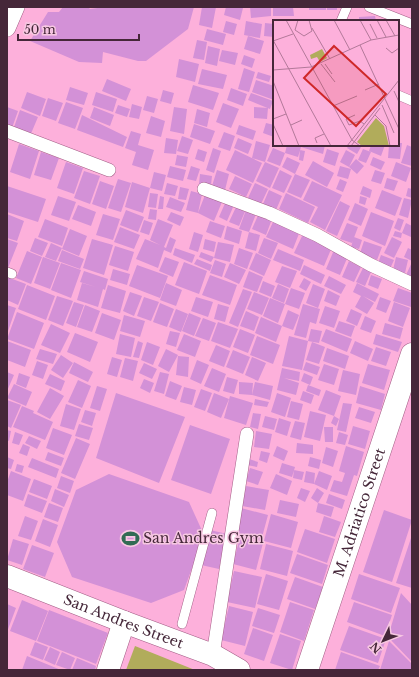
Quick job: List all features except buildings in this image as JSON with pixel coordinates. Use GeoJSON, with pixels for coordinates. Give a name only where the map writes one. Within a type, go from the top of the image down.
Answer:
{"type":"FeatureCollection","features":[{"type":"Feature","properties":{"kind":"street"},"geometry":{"type":"LineString","coordinates":[[7,28],[16,7]]}},
{"type":"Feature","properties":{"kind":"street"},"geometry":{"type":"LineString","coordinates":[[7,131],[108,170]]}},
{"type":"Feature","properties":{"kind":"street"},"geometry":{"type":"LineString","coordinates":[[204,189],[269,213],[310,232],[371,265],[412,284]]}},
{"type":"Feature","properties":{"kind":"street","name":"M. Adriatico Street"},"geometry":{"type":"LineString","coordinates":[[308,670],[412,354]]}},
{"type":"Feature","properties":{"kind":"street"},"geometry":{"type":"LineString","coordinates":[[223,664],[247,434]]}},
{"type":"Feature","properties":{"kind":"street","name":"San Andres Street"},"geometry":{"type":"LineString","coordinates":[[7,576],[124,622],[223,664]]}},
{"type":"Feature","properties":{"kind":"street"},"geometry":{"type":"LineString","coordinates":[[108,670],[124,622]]}},
{"type":"Feature","properties":{"kind":"lane"},"geometry":{"type":"LineString","coordinates":[[341,20],[347,7]]}},
{"type":"Feature","properties":{"kind":"lane"},"geometry":{"type":"LineString","coordinates":[[369,7],[412,24]]}},
{"type":"Feature","properties":{"kind":"lane"},"geometry":{"type":"LineString","coordinates":[[399,96],[412,101]]}},
{"type":"Feature","properties":{"kind":"lane"},"geometry":{"type":"LineString","coordinates":[[182,624],[212,513]]}},
{"type":"Feature","properties":{"kind":"shaded area"},"geometry":{"type":"Polygon","coordinates":[[[135,646],[195,670],[126,670],[135,646]]]}},
{"type":"Feature","properties":{"kind":"place","name":"San Andres Gym"},"geometry":{"type":"Point","coordinates":[130,538]}}]}
